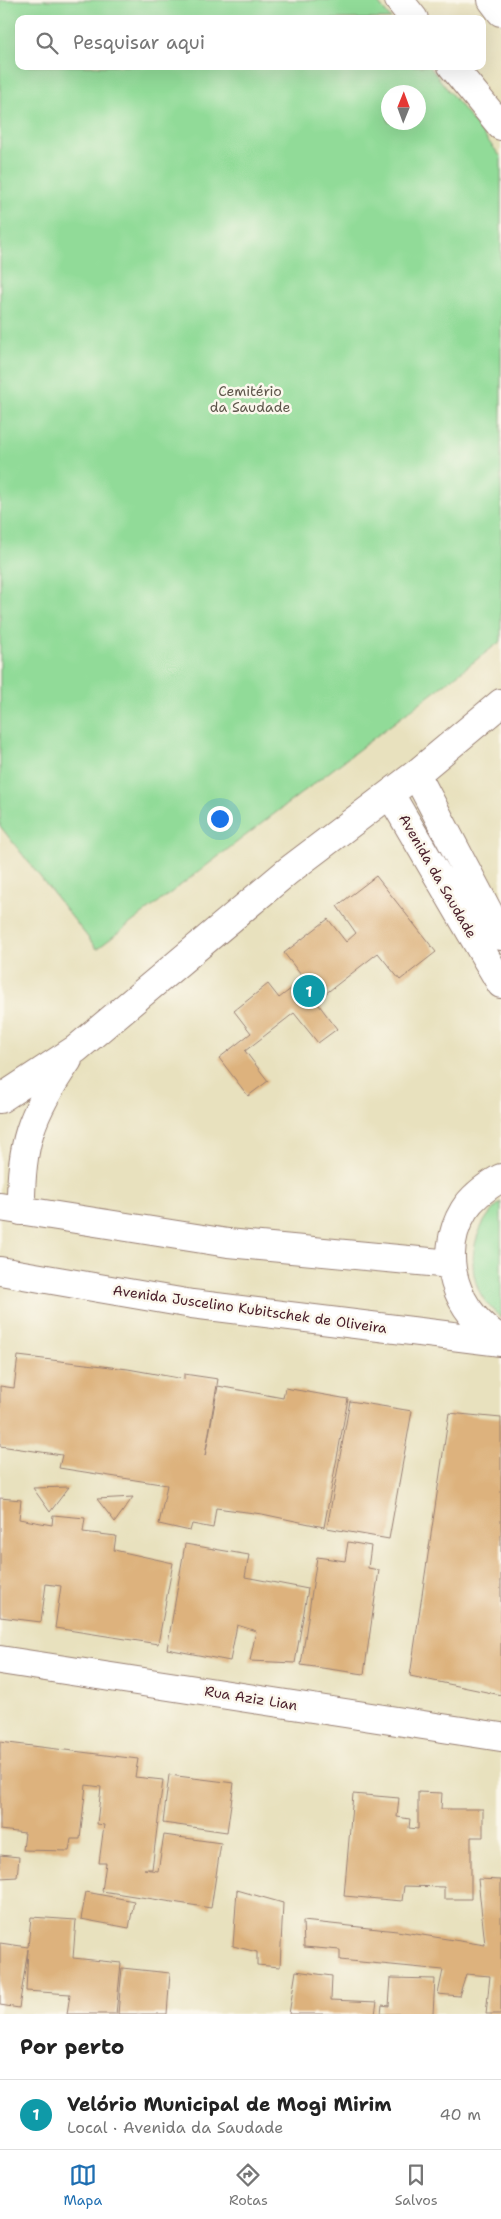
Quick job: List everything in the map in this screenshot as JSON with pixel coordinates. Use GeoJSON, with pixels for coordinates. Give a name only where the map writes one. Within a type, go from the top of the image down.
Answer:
{"type":"FeatureCollection","features":[{"type":"Feature","properties":{"kind":"street"},"geometry":{"type":"LineString","coordinates":[[399,0],[411,15]]}},
{"type":"Feature","properties":{"kind":"street"},"geometry":{"type":"LineString","coordinates":[[492,0],[501,12]]}},
{"type":"Feature","properties":{"kind":"street"},"geometry":{"type":"LineString","coordinates":[[455,70],[501,126]]}},
{"type":"Feature","properties":{"kind":"street"},"geometry":{"type":"LineString","coordinates":[[0,1099],[76,1049],[288,871],[416,774],[501,703]]}},
{"type":"Feature","properties":{"kind":"street","name":"Avenida da Saudade"},"geometry":{"type":"LineString","coordinates":[[416,774],[501,936]]}},
{"type":"Feature","properties":{"kind":"street","name":"Avenida da Saudade"},"geometry":{"type":"LineString","coordinates":[[390,794],[501,984]]}},
{"type":"Feature","properties":{"kind":"street"},"geometry":{"type":"LineString","coordinates":[[76,1049],[45,1093],[29,1130],[11,1209],[228,1243],[451,1264]]}},
{"type":"Feature","properties":{"kind":"street"},"geometry":{"type":"LineString","coordinates":[[501,1178],[482,1189],[464,1210],[453,1237],[451,1264],[456,1290],[468,1312],[486,1330],[501,1340]]}},
{"type":"Feature","properties":{"kind":"street","name":"Avenida Juscelino Kubitschek de Oliveira"},"geometry":{"type":"LineString","coordinates":[[0,1271],[192,1304],[501,1340]]}},
{"type":"Feature","properties":{"kind":"street","name":"Rua Aziz Lian"},"geometry":{"type":"LineString","coordinates":[[0,1660],[501,1737]]}},
{"type":"Feature","properties":{"kind":"green space","name":"Cemitério da Saudade"},"geometry":{"type":"Polygon","coordinates":[[[0,0],[376,0],[388,15],[15,15],[15,70],[432,70],[501,157],[501,641],[97,949],[0,826],[0,0]]]}},
{"type":"Feature","properties":{"kind":"green space"},"geometry":{"type":"Polygon","coordinates":[[[501,1202],[501,1318],[487,1303],[478,1289],[474,1276],[473,1262],[474,1248],[478,1235],[491,1211],[501,1202]]]}},
{"type":"Feature","properties":{"kind":"building"},"geometry":{"type":"Polygon","coordinates":[[[376,876],[436,952],[400,980],[378,953],[316,1001],[337,1029],[318,1043],[294,1013],[245,1051],[268,1081],[248,1096],[219,1058],[251,1033],[234,1011],[268,984],[279,998],[304,979],[284,953],[328,919],[346,942],[356,933],[337,906],[376,876]]]}},
{"type":"Feature","properties":{"kind":"building"},"geometry":{"type":"Polygon","coordinates":[[[18,1356],[128,1369],[184,1379],[184,1374],[218,1379],[205,1456],[218,1386],[283,1398],[285,1388],[348,1399],[324,1527],[262,1514],[216,1508],[213,1528],[192,1524],[190,1531],[159,1524],[167,1485],[59,1468],[62,1455],[0,1446],[0,1386],[14,1388],[18,1356]]]}},
{"type":"Feature","properties":{"kind":"building"},"geometry":{"type":"Polygon","coordinates":[[[350,1401],[412,1411],[389,1539],[327,1528],[350,1401]]]}},
{"type":"Feature","properties":{"kind":"building"},"geometry":{"type":"Polygon","coordinates":[[[449,1413],[501,1418],[501,1695],[410,1676],[449,1413]]]}},
{"type":"Feature","properties":{"kind":"building"},"geometry":{"type":"Polygon","coordinates":[[[69,1487],[50,1512],[33,1488],[69,1487]]]}},
{"type":"Feature","properties":{"kind":"building"},"geometry":{"type":"Polygon","coordinates":[[[133,1497],[115,1522],[97,1499],[133,1497]]]}},
{"type":"Feature","properties":{"kind":"building"},"geometry":{"type":"Polygon","coordinates":[[[0,1498],[21,1500],[19,1519],[52,1525],[53,1515],[85,1518],[83,1532],[116,1536],[114,1550],[173,1563],[158,1644],[55,1628],[61,1586],[46,1584],[41,1622],[0,1617],[0,1498]]]}},
{"type":"Feature","properties":{"kind":"building"},"geometry":{"type":"Polygon","coordinates":[[[348,1542],[371,1546],[368,1568],[379,1570],[364,1674],[301,1665],[317,1557],[345,1561],[348,1542]]]}},
{"type":"Feature","properties":{"kind":"building"},"geometry":{"type":"Polygon","coordinates":[[[185,1544],[249,1555],[245,1577],[308,1589],[295,1663],[250,1661],[256,1631],[237,1625],[230,1661],[167,1649],[185,1544]]]}},
{"type":"Feature","properties":{"kind":"building"},"geometry":{"type":"Polygon","coordinates":[[[0,1742],[138,1759],[135,1777],[163,1780],[152,1869],[144,1869],[158,1871],[164,1835],[221,1843],[211,1908],[102,1891],[106,1863],[99,1863],[104,1825],[97,1824],[101,1787],[86,1785],[80,1839],[71,1839],[69,1851],[23,1850],[25,1833],[0,1830],[0,1742]]]}},
{"type":"Feature","properties":{"kind":"building"},"geometry":{"type":"Polygon","coordinates":[[[169,1775],[234,1783],[227,1832],[163,1823],[169,1775]]]}},
{"type":"Feature","properties":{"kind":"building"},"geometry":{"type":"Polygon","coordinates":[[[418,1792],[442,1793],[441,1809],[483,1809],[483,1837],[471,1837],[471,1899],[444,1899],[444,1887],[404,1886],[402,1901],[344,1896],[353,1794],[399,1798],[397,1817],[410,1819],[409,1828],[418,1829],[418,1792]]]}},
{"type":"Feature","properties":{"kind":"building"},"geometry":{"type":"Polygon","coordinates":[[[0,1855],[19,1857],[17,1877],[0,1878],[0,1855]]]}},
{"type":"Feature","properties":{"kind":"building"},"geometry":{"type":"Polygon","coordinates":[[[478,1879],[501,1880],[501,2014],[486,2014],[490,1976],[466,1974],[459,1996],[438,1994],[443,1970],[340,1960],[340,1950],[304,1947],[303,1921],[397,1931],[485,1945],[478,1879]]]}},
{"type":"Feature","properties":{"kind":"building"},"geometry":{"type":"Polygon","coordinates":[[[237,1890],[283,1903],[280,1967],[257,1965],[257,1952],[233,1946],[237,1890]]]}},
{"type":"Feature","properties":{"kind":"building"},"geometry":{"type":"Polygon","coordinates":[[[86,1892],[134,1901],[129,1928],[81,1919],[86,1892]]]}},
{"type":"Feature","properties":{"kind":"building"},"geometry":{"type":"Polygon","coordinates":[[[31,1917],[76,1920],[73,1958],[121,1963],[116,2014],[67,2014],[70,1994],[26,1991],[28,1949],[19,2008],[0,2005],[0,1943],[28,1947],[31,1917]]]}},
{"type":"Feature","properties":{"kind":"building"},"geometry":{"type":"Polygon","coordinates":[[[122,1968],[170,1973],[167,2014],[118,2014],[122,1968]]]}},
{"type":"Feature","properties":{"kind":"building"},"geometry":{"type":"Polygon","coordinates":[[[296,1971],[332,1976],[331,2000],[377,2002],[375,2014],[289,2014],[296,1971]]]}},
{"type":"Feature","properties":{"kind":"building"},"geometry":{"type":"Polygon","coordinates":[[[391,1978],[435,1979],[433,2014],[381,2014],[382,2005],[389,2006],[391,1978]]]}},
{"type":"Feature","properties":{"kind":"place","name":"Velório Municipal de Mogi Mirim"},"geometry":{"type":"Point","coordinates":[309,991]}}]}
